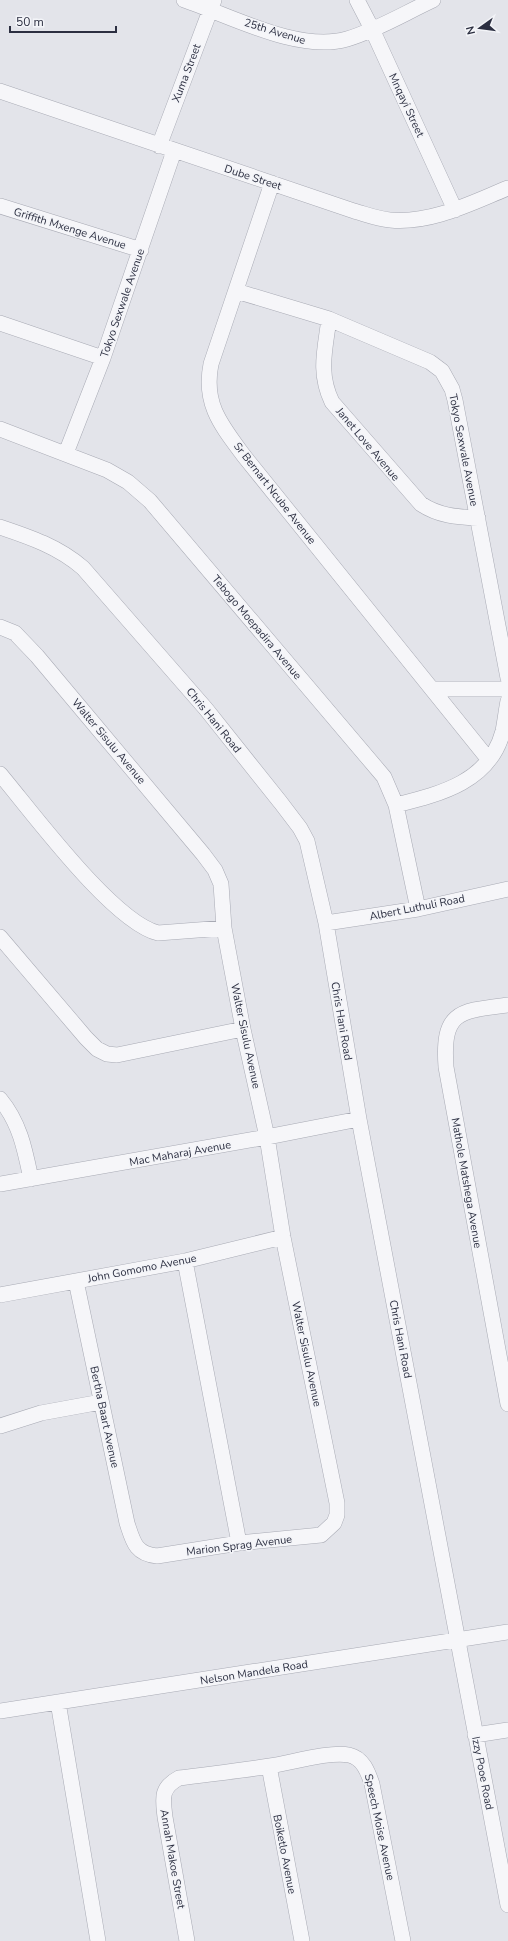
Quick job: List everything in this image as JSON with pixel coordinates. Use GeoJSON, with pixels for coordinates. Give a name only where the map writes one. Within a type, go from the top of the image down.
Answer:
{"type":"FeatureCollection","features":[{"type":"Feature","properties":{"kind":"street","name":"25th Avenue"},"geometry":{"type":"LineString","coordinates":[[184,0],[212,4],[273,33],[303,42],[321,43],[347,39],[372,29],[433,0]]}},
{"type":"Feature","properties":{"kind":"street","name":"Mnqayi Street"},"geometry":{"type":"LineString","coordinates":[[357,0],[372,29],[455,210]]}},
{"type":"Feature","properties":{"kind":"street","name":"Xuma Street"},"geometry":{"type":"LineString","coordinates":[[159,146],[212,4]]}},
{"type":"Feature","properties":{"kind":"street","name":"Dube Street"},"geometry":{"type":"LineString","coordinates":[[0,91],[354,211],[390,220],[431,216],[455,210],[508,188]]}},
{"type":"Feature","properties":{"kind":"street","name":"Tokyo Sexwale Avenue"},"geometry":{"type":"LineString","coordinates":[[66,453],[103,358],[174,151]]}},
{"type":"Feature","properties":{"kind":"street","name":"Sr Bernart Ncube Avenue"},"geometry":{"type":"LineString","coordinates":[[272,183],[211,364],[208,380],[210,400],[214,413],[244,456],[489,760]]}},
{"type":"Feature","properties":{"kind":"street","name":"Griffith Mxenge Avenue"},"geometry":{"type":"LineString","coordinates":[[0,206],[141,250]]}},
{"type":"Feature","properties":{"kind":"street","name":"Tokyo Sexwale Avenue"},"geometry":{"type":"LineString","coordinates":[[236,291],[329,320],[430,362],[442,371],[452,389],[455,400],[508,678]]}},
{"type":"Feature","properties":{"kind":"street","name":"Janet Love Avenue"},"geometry":{"type":"LineString","coordinates":[[329,320],[322,368],[326,390],[332,402],[421,504],[432,511],[446,516],[478,518]]}},
{"type":"Feature","properties":{"kind":"street"},"geometry":{"type":"LineString","coordinates":[[0,323],[103,358]]}},
{"type":"Feature","properties":{"kind":"street","name":"Tebogo Moepadira Avenue"},"geometry":{"type":"LineString","coordinates":[[0,429],[66,453],[119,476],[150,502],[384,777],[396,805],[418,909]]}},
{"type":"Feature","properties":{"kind":"street","name":"Chris Hani Road"},"geometry":{"type":"LineString","coordinates":[[0,527],[50,546],[71,557],[83,568],[206,710],[304,834],[311,855],[326,923],[359,1119],[458,1640]]}},
{"type":"Feature","properties":{"kind":"street","name":"Walter Sisulu Avenue"},"geometry":{"type":"LineString","coordinates":[[0,627],[16,633],[37,656],[204,854],[215,870],[221,884],[224,928],[243,1028],[267,1138],[283,1236],[336,1503],[337,1515],[334,1523]]}},
{"type":"Feature","properties":{"kind":"street"},"geometry":{"type":"LineString","coordinates":[[432,689],[508,689]]}},
{"type":"Feature","properties":{"kind":"street"},"geometry":{"type":"LineString","coordinates":[[396,805],[438,795],[457,787],[489,760],[503,732],[508,701]]}},
{"type":"Feature","properties":{"kind":"street"},"geometry":{"type":"LineString","coordinates":[[0,774],[76,864],[121,912],[138,925],[149,931],[158,933],[224,928]]}},
{"type":"Feature","properties":{"kind":"street","name":"Albert Luthuli Road"},"geometry":{"type":"LineString","coordinates":[[326,923],[418,909],[508,889]]}},
{"type":"Feature","properties":{"kind":"street"},"geometry":{"type":"LineString","coordinates":[[0,937],[86,1038],[97,1049],[107,1054],[127,1054],[243,1028]]}},
{"type":"Feature","properties":{"kind":"street","name":"Mathole Matshega Avenue"},"geometry":{"type":"LineString","coordinates":[[508,1005],[470,1010],[460,1014],[451,1022],[446,1033],[444,1049],[446,1067],[508,1404]]}},
{"type":"Feature","properties":{"kind":"street"},"geometry":{"type":"LineString","coordinates":[[0,1099],[17,1124],[23,1141],[31,1179]]}},
{"type":"Feature","properties":{"kind":"street","name":"Mac Maharaj Avenue"},"geometry":{"type":"LineString","coordinates":[[0,1184],[267,1138],[359,1119]]}},
{"type":"Feature","properties":{"kind":"street","name":"John Gomomo Avenue"},"geometry":{"type":"LineString","coordinates":[[0,1295],[185,1261],[283,1236]]}},
{"type":"Feature","properties":{"kind":"street"},"geometry":{"type":"LineString","coordinates":[[185,1261],[239,1543]]}},
{"type":"Feature","properties":{"kind":"street","name":"Bertha Baart Avenue"},"geometry":{"type":"LineString","coordinates":[[76,1281],[128,1523],[135,1545],[140,1551]]}},
{"type":"Feature","properties":{"kind":"street"},"geometry":{"type":"LineString","coordinates":[[0,1426],[41,1413],[102,1402]]}},
{"type":"Feature","properties":{"kind":"street","name":"Marion Sprag Avenue"},"geometry":{"type":"LineString","coordinates":[[140,1551],[146,1555],[157,1556],[239,1543],[321,1534],[334,1523]]}},
{"type":"Feature","properties":{"kind":"street","name":"Nelson Mandela Road"},"geometry":{"type":"LineString","coordinates":[[0,1711],[508,1632]]}},
{"type":"Feature","properties":{"kind":"street","name":"Izzy Pooe Road"},"geometry":{"type":"LineString","coordinates":[[458,1640],[508,1905]]}},
{"type":"Feature","properties":{"kind":"street"},"geometry":{"type":"LineString","coordinates":[[58,1702],[98,1941]]}},
{"type":"Feature","properties":{"kind":"street"},"geometry":{"type":"LineString","coordinates":[[476,1735],[508,1730]]}},
{"type":"Feature","properties":{"kind":"street","name":"Speech Moise Avenue"},"geometry":{"type":"LineString","coordinates":[[269,1766],[335,1755],[349,1755],[359,1760],[367,1768],[372,1784],[403,1941]]}},
{"type":"Feature","properties":{"kind":"street","name":"Annah Makoe Street"},"geometry":{"type":"LineString","coordinates":[[187,1941],[164,1817],[165,1790],[169,1783],[179,1778],[269,1766]]}},
{"type":"Feature","properties":{"kind":"street","name":"Boiketlo Avenue"},"geometry":{"type":"LineString","coordinates":[[269,1766],[302,1941]]}}]}
